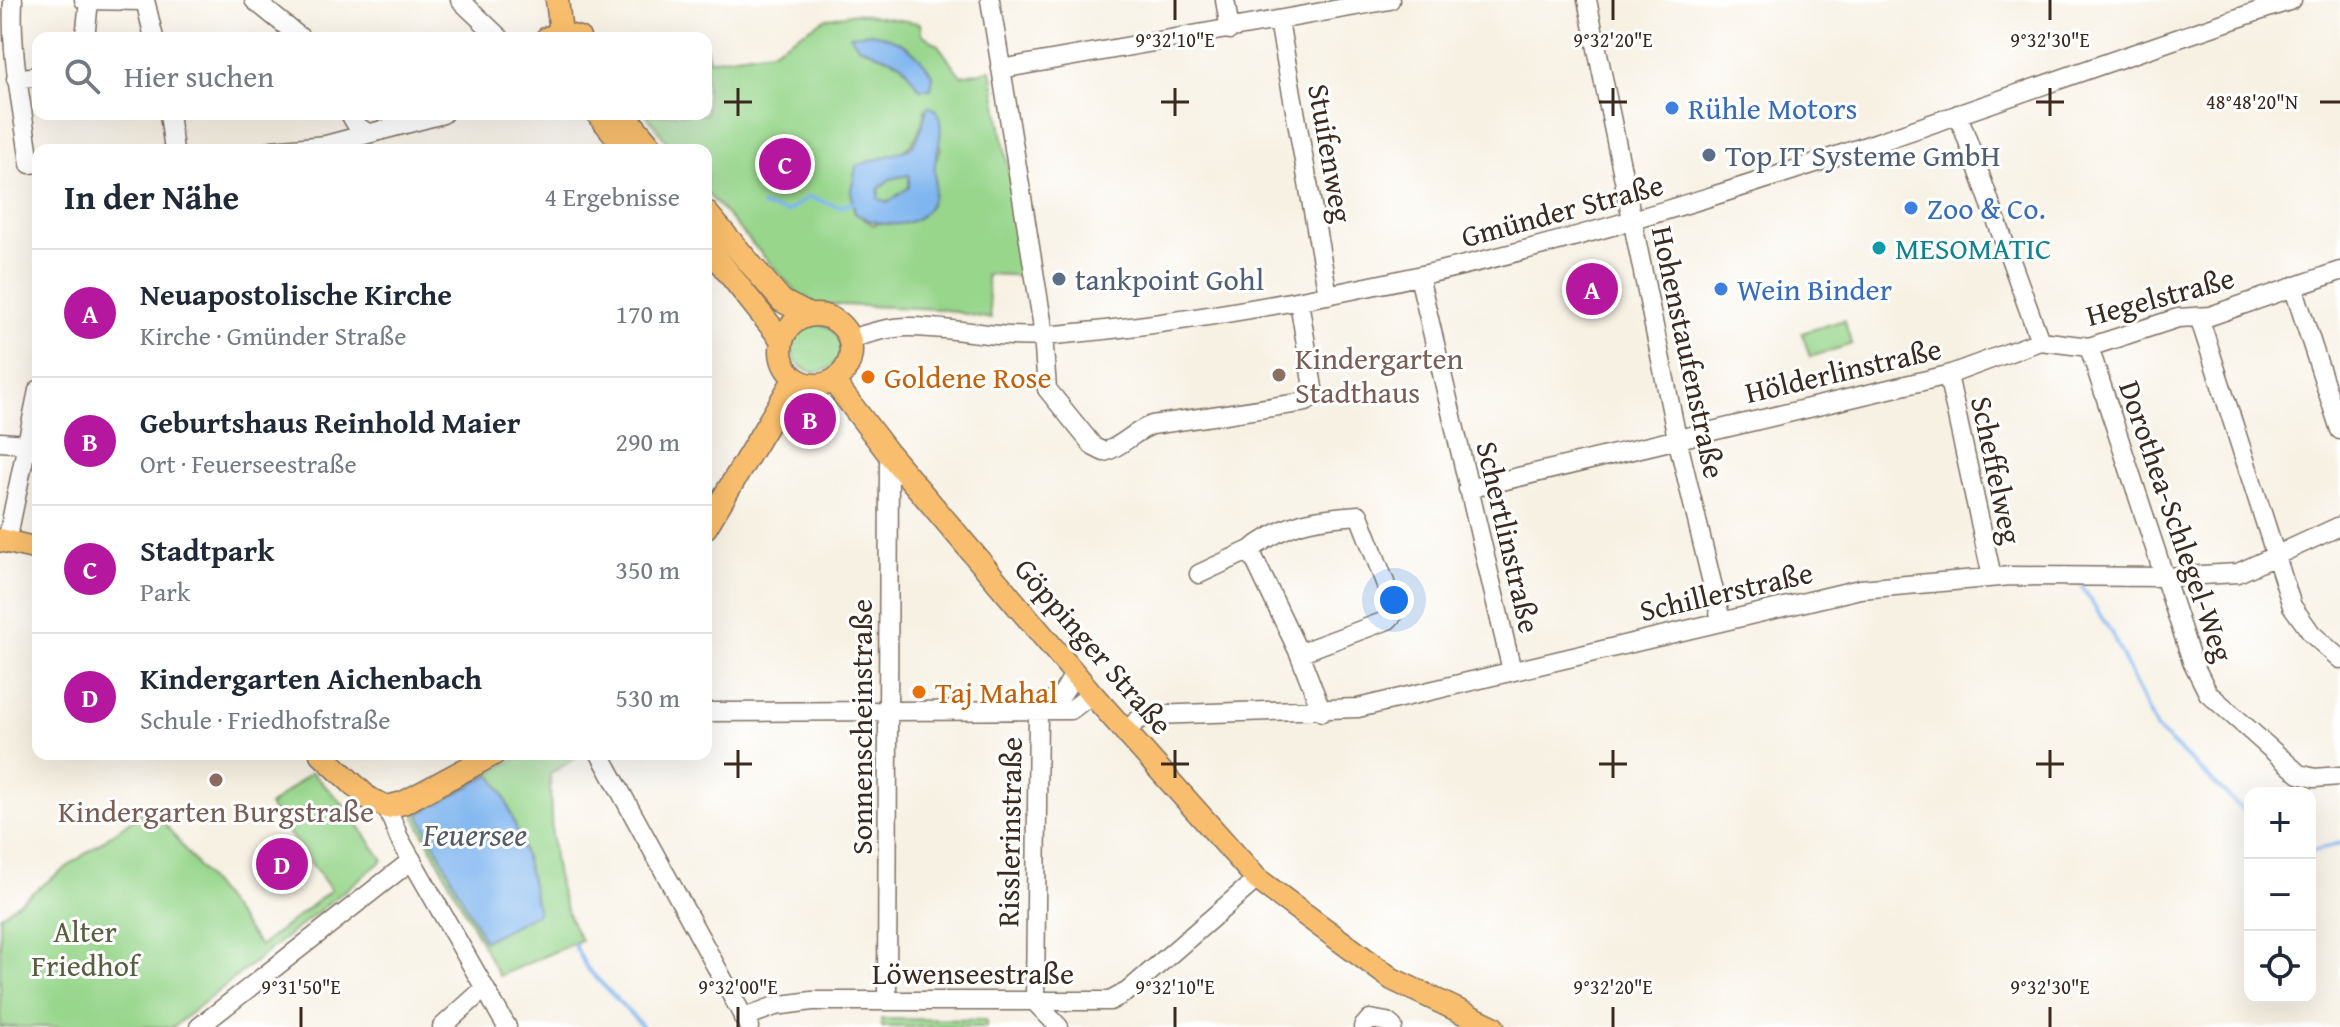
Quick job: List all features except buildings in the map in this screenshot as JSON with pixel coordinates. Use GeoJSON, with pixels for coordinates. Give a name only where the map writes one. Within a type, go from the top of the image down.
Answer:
{"type":"FeatureCollection","features":[{"type":"Feature","properties":{"kind":"main road"},"geometry":{"type":"LineString","coordinates":[[557,0],[561,32]]}},
{"type":"Feature","properties":{"kind":"main road"},"geometry":{"type":"LineString","coordinates":[[603,120],[622,144]]}},
{"type":"Feature","properties":{"kind":"main road"},"geometry":{"type":"LineString","coordinates":[[629,120],[649,144]]}},
{"type":"Feature","properties":{"kind":"main road"},"geometry":{"type":"LineString","coordinates":[[712,219],[782,301],[809,315],[829,317],[846,330],[850,339],[850,360],[833,381],[817,385],[795,378],[782,361],[782,340],[792,324],[809,315]]}},
{"type":"Feature","properties":{"kind":"main road"},"geometry":{"type":"LineString","coordinates":[[712,252],[782,340]]}},
{"type":"Feature","properties":{"kind":"main road"},"geometry":{"type":"LineString","coordinates":[[712,517],[795,378]]}},
{"type":"Feature","properties":{"kind":"main road","name":"Göppinger Straße"},"geometry":{"type":"LineString","coordinates":[[833,381],[889,454],[1092,694],[1257,879],[1392,979],[1493,1027]]}},
{"type":"Feature","properties":{"kind":"main road"},"geometry":{"type":"LineString","coordinates":[[3,540],[32,547]]}},
{"type":"Feature","properties":{"kind":"main road"},"geometry":{"type":"LineString","coordinates":[[327,760],[368,798],[387,807],[403,803],[483,760]]}},
{"type":"Feature","properties":{"kind":"street"},"geometry":{"type":"LineString","coordinates":[[13,0],[11,78],[23,113],[32,156]]}},
{"type":"Feature","properties":{"kind":"street"},"geometry":{"type":"LineString","coordinates":[[85,32],[86,0],[145,0],[153,32]]}},
{"type":"Feature","properties":{"kind":"street"},"geometry":{"type":"LineString","coordinates":[[254,0],[294,32]]}},
{"type":"Feature","properties":{"kind":"street"},"geometry":{"type":"LineString","coordinates":[[990,0],[1043,336],[1047,389],[1083,435],[1104,452],[1113,450],[1136,431],[1152,425],[1306,402],[1314,394],[1299,301]]}},
{"type":"Feature","properties":{"kind":"street"},"geometry":{"type":"LineString","coordinates":[[1225,0],[1230,30]]}},
{"type":"Feature","properties":{"kind":"street"},"geometry":{"type":"LineString","coordinates":[[1001,69],[1390,0]]}},
{"type":"Feature","properties":{"kind":"street","name":"Hohenstaufenstraße"},"geometry":{"type":"LineString","coordinates":[[1587,0],[1677,438],[1721,620]]}},
{"type":"Feature","properties":{"kind":"street","name":"Gmünder Straße"},"geometry":{"type":"LineString","coordinates":[[850,339],[912,327],[995,337],[1043,336],[1299,301],[1419,276],[1634,223],[1958,114],[2261,5],[2292,0]]}},
{"type":"Feature","properties":{"kind":"street"},"geometry":{"type":"LineString","coordinates":[[474,4],[495,32]]}},
{"type":"Feature","properties":{"kind":"street","name":"Stuifenweg"},"geometry":{"type":"LineString","coordinates":[[1279,21],[1328,295]]}},
{"type":"Feature","properties":{"kind":"street"},"geometry":{"type":"LineString","coordinates":[[11,78],[32,76]]}},
{"type":"Feature","properties":{"kind":"street"},"geometry":{"type":"LineString","coordinates":[[1958,114],[2040,341]]}},
{"type":"Feature","properties":{"kind":"street"},"geometry":{"type":"LineString","coordinates":[[170,120],[174,144]]}},
{"type":"Feature","properties":{"kind":"street"},"geometry":{"type":"LineString","coordinates":[[354,120],[366,132]]}},
{"type":"Feature","properties":{"kind":"street"},"geometry":{"type":"LineString","coordinates":[[329,144],[417,120]]}},
{"type":"Feature","properties":{"kind":"street","name":"Hegelstraße"},"geometry":{"type":"LineString","coordinates":[[2040,341],[2089,347],[2178,318],[2199,317],[2340,271]]}},
{"type":"Feature","properties":{"kind":"street","name":"Schertlinstraße"},"geometry":{"type":"LineString","coordinates":[[1419,276],[1512,671]]}},
{"type":"Feature","properties":{"kind":"street"},"geometry":{"type":"LineString","coordinates":[[2293,286],[2340,430]]}},
{"type":"Feature","properties":{"kind":"street"},"geometry":{"type":"LineString","coordinates":[[2199,317],[2276,557],[2300,621],[2340,659]]}},
{"type":"Feature","properties":{"kind":"street","name":"Hölderlinstraße"},"geometry":{"type":"LineString","coordinates":[[1468,489],[1948,375],[2040,341]]}},
{"type":"Feature","properties":{"kind":"street","name":"Dorothea-Schlegel-Weg"},"geometry":{"type":"LineString","coordinates":[[2089,347],[2192,661],[2208,693],[2299,774],[2314,778],[2340,776]]}},
{"type":"Feature","properties":{"kind":"street","name":"Scheffelweg"},"geometry":{"type":"LineString","coordinates":[[1948,375],[1992,577]]}},
{"type":"Feature","properties":{"kind":"street"},"geometry":{"type":"LineString","coordinates":[[3,540],[32,419]]}},
{"type":"Feature","properties":{"kind":"street"},"geometry":{"type":"LineString","coordinates":[[0,442],[27,444]]}},
{"type":"Feature","properties":{"kind":"street","name":"Sonnenscheinstraße"},"geometry":{"type":"LineString","coordinates":[[887,1001],[889,454]]}},
{"type":"Feature","properties":{"kind":"street"},"geometry":{"type":"LineString","coordinates":[[1199,574],[1250,550],[1278,529],[1316,518],[1359,515],[1396,611],[1388,620],[1299,653]]}},
{"type":"Feature","properties":{"kind":"street","name":"Schillerstraße"},"geometry":{"type":"LineString","coordinates":[[1127,730],[1138,720],[1153,715],[1322,712],[1439,691],[1721,620],[1860,589],[1992,577],[2165,577],[2238,573],[2340,526]]}},
{"type":"Feature","properties":{"kind":"street"},"geometry":{"type":"LineString","coordinates":[[1250,550],[1299,653],[1322,712]]}},
{"type":"Feature","properties":{"kind":"street"},"geometry":{"type":"LineString","coordinates":[[1038,711],[1062,694],[1075,673]]}},
{"type":"Feature","properties":{"kind":"street"},"geometry":{"type":"LineString","coordinates":[[712,712],[1071,710],[1092,694]]}},
{"type":"Feature","properties":{"kind":"street","name":"Risslerinstraße"},"geometry":{"type":"LineString","coordinates":[[1035,1002],[1038,711]]}},
{"type":"Feature","properties":{"kind":"street"},"geometry":{"type":"LineString","coordinates":[[603,760],[746,1023]]}},
{"type":"Feature","properties":{"kind":"street"},"geometry":{"type":"LineString","coordinates":[[387,807],[412,860],[507,1027]]}},
{"type":"Feature","properties":{"kind":"street"},"geometry":{"type":"LineString","coordinates":[[199,1027],[412,860]]}},
{"type":"Feature","properties":{"kind":"street","name":"Löwenseestraße"},"geometry":{"type":"LineString","coordinates":[[746,1023],[775,1006],[812,1001],[1110,1001],[1128,991],[1257,879]]}},
{"type":"Feature","properties":{"kind":"street"},"geometry":{"type":"LineString","coordinates":[[442,1027],[485,988]]}},
{"type":"Feature","properties":{"kind":"street"},"geometry":{"type":"LineString","coordinates":[[1035,1002],[1059,1027]]}},
{"type":"Feature","properties":{"kind":"street"},"geometry":{"type":"LineString","coordinates":[[1363,1027],[1370,1019],[1387,1022],[1393,1027]]}},
{"type":"Feature","properties":{"kind":"green space"},"geometry":{"type":"Polygon","coordinates":[[[855,13],[920,23],[921,33],[938,45],[961,76],[991,70],[1027,276],[986,274],[991,319],[941,309],[816,304],[795,291],[712,199],[712,144],[668,144],[650,120],[712,120],[712,60],[771,51],[825,19],[855,13]],[[858,46],[901,63],[920,89],[933,75],[858,46]],[[925,110],[922,125],[910,145],[893,155],[856,166],[852,203],[855,213],[874,225],[934,195],[935,161],[941,149],[925,110]]]}},
{"type":"Feature","properties":{"kind":"green space"},"geometry":{"type":"Polygon","coordinates":[[[909,174],[909,187],[887,203],[878,198],[879,188],[890,179],[909,174]]]}},
{"type":"Feature","properties":{"kind":"green space"},"geometry":{"type":"Polygon","coordinates":[[[1844,320],[1852,344],[1810,357],[1802,333],[1844,320]]]}},
{"type":"Feature","properties":{"kind":"green space"},"geometry":{"type":"Polygon","coordinates":[[[816,324],[833,331],[840,348],[833,365],[816,372],[799,365],[792,348],[799,331],[816,324]]]}},
{"type":"Feature","properties":{"kind":"green space"},"geometry":{"type":"Polygon","coordinates":[[[513,760],[573,760],[550,774],[552,839],[563,900],[581,940],[499,976],[415,817],[417,812],[513,760]]]}},
{"type":"Feature","properties":{"kind":"green space","name":"Alter Friedhof"},"geometry":{"type":"Polygon","coordinates":[[[311,772],[343,804],[383,860],[173,1027],[0,1027],[0,916],[151,806],[260,946],[331,890],[269,806],[311,772]]]}},
{"type":"Feature","properties":{"kind":"green space"},"geometry":{"type":"Polygon","coordinates":[[[881,1019],[986,1020],[986,1027],[882,1027],[881,1019]]]}},
{"type":"Feature","properties":{"kind":"water"},"geometry":{"type":"Polygon","coordinates":[[[871,33],[891,38],[914,52],[933,76],[931,89],[920,89],[901,63],[858,46],[850,35],[871,33]]]}},
{"type":"Feature","properties":{"kind":"water"},"geometry":{"type":"Polygon","coordinates":[[[928,106],[937,110],[940,138],[934,192],[928,208],[920,216],[900,224],[876,222],[855,213],[851,191],[856,166],[909,149],[917,140],[928,106]],[[909,175],[890,179],[879,188],[878,198],[887,203],[909,187],[909,175]]]}},
{"type":"Feature","properties":{"kind":"water","name":"Feuersee"},"geometry":{"type":"Polygon","coordinates":[[[490,775],[498,784],[513,818],[538,913],[484,941],[419,814],[490,775]]]}},
{"type":"Feature","properties":{"kind":"waterway"},"geometry":{"type":"LineString","coordinates":[[762,206],[787,212],[809,197],[840,207],[852,203]]}},
{"type":"Feature","properties":{"kind":"waterway"},"geometry":{"type":"LineString","coordinates":[[2082,587],[2111,632],[2156,728],[2244,811]]}},
{"type":"Feature","properties":{"kind":"waterway"},"geometry":{"type":"LineString","coordinates":[[2316,850],[2340,843]]}},
{"type":"Feature","properties":{"kind":"waterway"},"geometry":{"type":"LineString","coordinates":[[574,944],[586,967],[643,1027]]}},
{"type":"Feature","properties":{"kind":"place","name":"Rühle Motors"},"geometry":{"type":"Point","coordinates":[1672,108]}},
{"type":"Feature","properties":{"kind":"place","name":"Top IT Systeme GmbH"},"geometry":{"type":"Point","coordinates":[1709,155]}},
{"type":"Feature","properties":{"kind":"place","name":"Stadtpark"},"geometry":{"type":"Point","coordinates":[785,164]}},
{"type":"Feature","properties":{"kind":"place","name":"Zoo & Co."},"geometry":{"type":"Point","coordinates":[1911,208]}},
{"type":"Feature","properties":{"kind":"place","name":"MESOMATIC"},"geometry":{"type":"Point","coordinates":[1879,248]}},
{"type":"Feature","properties":{"kind":"place","name":"tankpoint Gohl"},"geometry":{"type":"Point","coordinates":[1059,279]}},
{"type":"Feature","properties":{"kind":"place","name":"Neuapostolische Kirche"},"geometry":{"type":"Point","coordinates":[1592,289]}},
{"type":"Feature","properties":{"kind":"place","name":"Wein Binder"},"geometry":{"type":"Point","coordinates":[1721,289]}},
{"type":"Feature","properties":{"kind":"place","name":"Kindergarten Stadthaus"},"geometry":{"type":"Point","coordinates":[1279,375]}},
{"type":"Feature","properties":{"kind":"place","name":"Goldene Rose"},"geometry":{"type":"Point","coordinates":[868,377]}},
{"type":"Feature","properties":{"kind":"place","name":"Geburtshaus Reinhold Maier"},"geometry":{"type":"Point","coordinates":[810,419]}},
{"type":"Feature","properties":{"kind":"place","name":"Taj Mahal"},"geometry":{"type":"Point","coordinates":[919,692]}},
{"type":"Feature","properties":{"kind":"place","name":"Kindergarten Burgstraße"},"geometry":{"type":"Point","coordinates":[216,780]}},
{"type":"Feature","properties":{"kind":"place","name":"Kindergarten Aichenbach"},"geometry":{"type":"Point","coordinates":[282,864]}}]}
